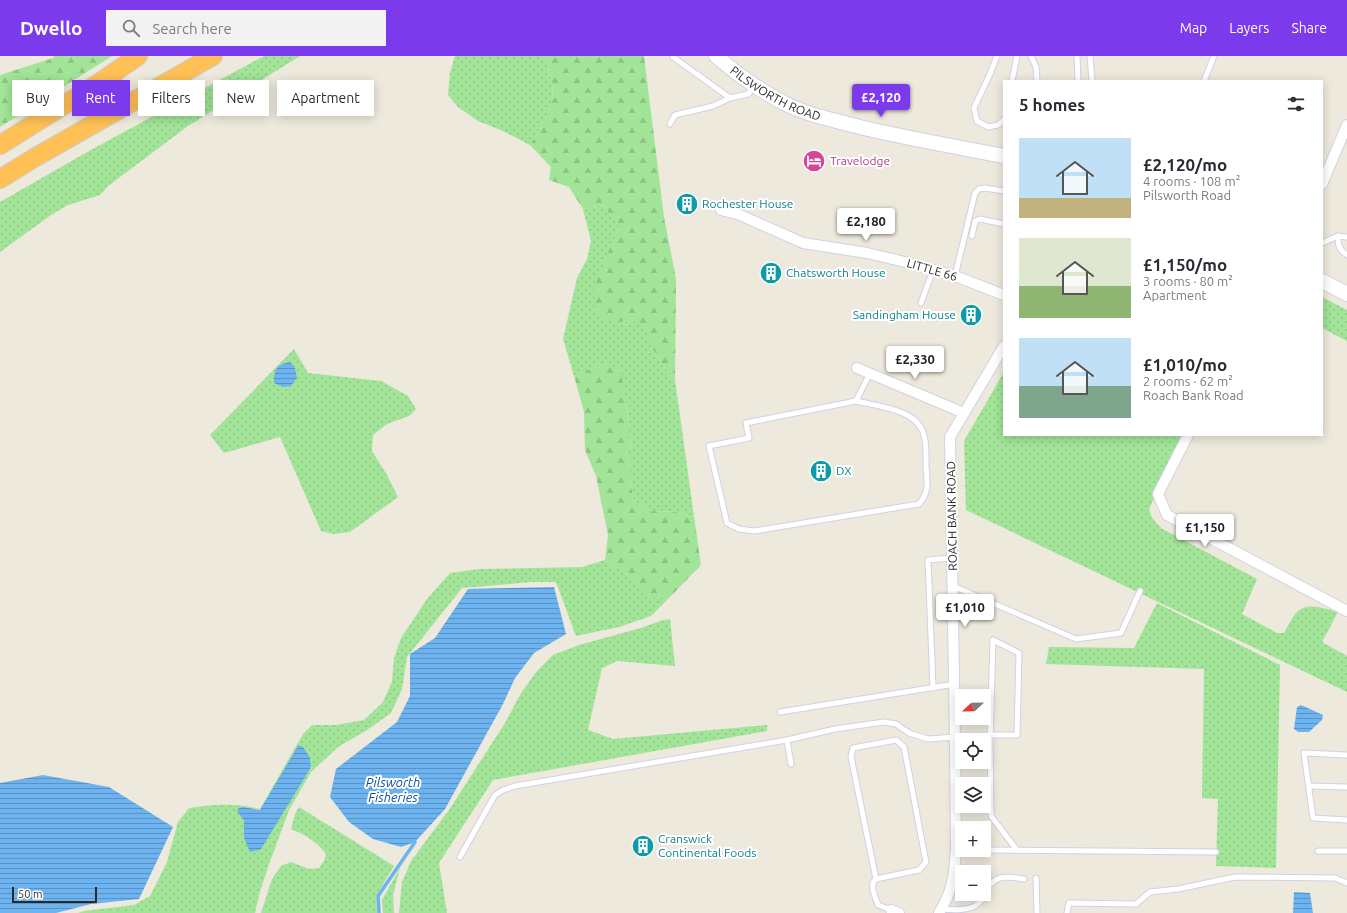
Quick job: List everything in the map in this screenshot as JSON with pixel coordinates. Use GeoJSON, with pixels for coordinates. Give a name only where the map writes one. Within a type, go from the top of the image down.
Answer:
{"type":"FeatureCollection","features":[{"type":"Feature","properties":{"kind":"highway"},"geometry":{"type":"LineString","coordinates":[[103,80],[138,56]]}},
{"type":"Feature","properties":{"kind":"highway"},"geometry":{"type":"LineString","coordinates":[[105,80],[151,56]]}},
{"type":"Feature","properties":{"kind":"highway"},"geometry":{"type":"LineString","coordinates":[[0,179],[213,56]]}},
{"type":"Feature","properties":{"kind":"highway"},"geometry":{"type":"LineString","coordinates":[[187,70],[220,56]]}},
{"type":"Feature","properties":{"kind":"highway"},"geometry":{"type":"LineString","coordinates":[[0,145],[72,100]]}},
{"type":"Feature","properties":{"kind":"street","name":"PILSWORTH ROAD"},"geometry":{"type":"LineString","coordinates":[[716,56],[754,87],[787,105],[819,117],[917,140],[1003,156]]}},
{"type":"Feature","properties":{"kind":"street"},"geometry":{"type":"LineString","coordinates":[[1323,182],[1347,125]]}},
{"type":"Feature","properties":{"kind":"street","name":"LITTLE 66"},"geometry":{"type":"LineString","coordinates":[[721,210],[740,215],[803,243],[867,254],[933,270],[955,276],[1003,295]]}},
{"type":"Feature","properties":{"kind":"street"},"geometry":{"type":"LineString","coordinates":[[1323,282],[1347,294]]}},
{"type":"Feature","properties":{"kind":"street","name":"ROACH BANK ROAD"},"geometry":{"type":"LineString","coordinates":[[955,733],[950,437],[1003,348]]}},
{"type":"Feature","properties":{"kind":"street"},"geometry":{"type":"LineString","coordinates":[[857,368],[964,412]]}},
{"type":"Feature","properties":{"kind":"street"},"geometry":{"type":"LineString","coordinates":[[1187,436],[1158,494],[1167,516],[1347,611]]}},
{"type":"Feature","properties":{"kind":"street","name":"ROACH BANK ROAD"},"geometry":{"type":"LineString","coordinates":[[956,769],[958,821]]}},
{"type":"Feature","properties":{"kind":"street","name":"ROACH BANK ROAD"},"geometry":{"type":"LineString","coordinates":[[939,911],[947,898],[951,887],[957,857]]}},
{"type":"Feature","properties":{"kind":"lane"},"geometry":{"type":"LineString","coordinates":[[997,56],[974,108],[977,121],[988,127],[998,125],[1003,121]]}},
{"type":"Feature","properties":{"kind":"lane"},"geometry":{"type":"LineString","coordinates":[[1012,80],[1017,56]]}},
{"type":"Feature","properties":{"kind":"lane"},"geometry":{"type":"LineString","coordinates":[[1031,56],[1036,67],[1037,80]]}},
{"type":"Feature","properties":{"kind":"lane"},"geometry":{"type":"LineString","coordinates":[[1077,56],[1078,80]]}},
{"type":"Feature","properties":{"kind":"lane"},"geometry":{"type":"LineString","coordinates":[[1090,56],[1092,80]]}},
{"type":"Feature","properties":{"kind":"lane"},"geometry":{"type":"LineString","coordinates":[[1204,80],[1214,56]]}},
{"type":"Feature","properties":{"kind":"lane"},"geometry":{"type":"LineString","coordinates":[[673,57],[730,98]]}},
{"type":"Feature","properties":{"kind":"lane"},"geometry":{"type":"LineString","coordinates":[[670,124],[675,115],[713,106],[730,98],[748,94],[754,87]]}},
{"type":"Feature","properties":{"kind":"lane"},"geometry":{"type":"LineString","coordinates":[[955,276],[975,193],[978,189],[985,188],[1003,191]]}},
{"type":"Feature","properties":{"kind":"lane"},"geometry":{"type":"LineString","coordinates":[[972,236],[976,221],[980,219],[1003,224]]}},
{"type":"Feature","properties":{"kind":"lane"},"geometry":{"type":"LineString","coordinates":[[1338,236],[1338,245],[1343,253],[1347,255]]}},
{"type":"Feature","properties":{"kind":"lane"},"geometry":{"type":"LineString","coordinates":[[1323,243],[1338,236],[1347,236]]}},
{"type":"Feature","properties":{"kind":"lane"},"geometry":{"type":"LineString","coordinates":[[921,303],[933,270]]}},
{"type":"Feature","properties":{"kind":"lane"},"geometry":{"type":"LineString","coordinates":[[856,401],[870,373]]}},
{"type":"Feature","properties":{"kind":"lane"},"geometry":{"type":"LineString","coordinates":[[856,401],[899,411],[915,420],[923,430],[925,439],[928,490],[919,504],[754,531],[739,529],[727,523],[709,446],[749,438],[746,423],[856,401]]}},
{"type":"Feature","properties":{"kind":"lane"},"geometry":{"type":"LineString","coordinates":[[933,688],[928,560],[952,558]]}},
{"type":"Feature","properties":{"kind":"lane"},"geometry":{"type":"LineString","coordinates":[[953,586],[1076,639],[1121,633],[1140,591]]}},
{"type":"Feature","properties":{"kind":"lane"},"geometry":{"type":"LineString","coordinates":[[993,640],[1019,653],[1017,735],[990,735],[992,680],[993,640]]}},
{"type":"Feature","properties":{"kind":"lane"},"geometry":{"type":"LineString","coordinates":[[780,712],[955,684]]}},
{"type":"Feature","properties":{"kind":"lane"},"geometry":{"type":"LineString","coordinates":[[460,857],[495,795],[503,790],[515,786],[787,740],[835,729],[884,722],[896,724],[910,733],[928,739],[955,737]]}},
{"type":"Feature","properties":{"kind":"lane"},"geometry":{"type":"LineString","coordinates":[[787,740],[791,764]]}},
{"type":"Feature","properties":{"kind":"lane"},"geometry":{"type":"LineString","coordinates":[[876,879],[852,757],[853,748],[896,740],[904,747],[926,862],[919,870],[876,879],[873,881],[872,885],[878,905],[895,912]]}},
{"type":"Feature","properties":{"kind":"lane"},"geometry":{"type":"LineString","coordinates":[[1347,755],[1304,753],[1313,818],[1347,820]]}},
{"type":"Feature","properties":{"kind":"lane"},"geometry":{"type":"LineString","coordinates":[[990,769],[991,816],[1017,850]]}},
{"type":"Feature","properties":{"kind":"lane"},"geometry":{"type":"LineString","coordinates":[[1308,786],[1347,787]]}},
{"type":"Feature","properties":{"kind":"lane"},"geometry":{"type":"LineString","coordinates":[[991,850],[1216,852]]}},
{"type":"Feature","properties":{"kind":"lane"},"geometry":{"type":"LineString","coordinates":[[1318,850],[1347,851]]}},
{"type":"Feature","properties":{"kind":"lane"},"geometry":{"type":"LineString","coordinates":[[939,911],[960,910],[975,906],[984,899],[989,886],[998,878],[1007,876],[1024,879]]}},
{"type":"Feature","properties":{"kind":"lane"},"geometry":{"type":"LineString","coordinates":[[1066,913],[1069,903],[1136,904],[1150,892],[1178,890],[1235,877],[1335,878],[1347,883]]}},
{"type":"Feature","properties":{"kind":"lane"},"geometry":{"type":"LineString","coordinates":[[1036,878],[1037,913]]}},
{"type":"Feature","properties":{"kind":"green space"},"geometry":{"type":"Polygon","coordinates":[[[54,56],[112,56],[64,86],[64,80],[12,80],[12,116],[17,116],[0,127],[0,75],[53,58],[54,56]]]}},
{"type":"Feature","properties":{"kind":"green space"},"geometry":{"type":"Polygon","coordinates":[[[264,56],[300,56],[262,80],[220,80],[264,56]]]}},
{"type":"Feature","properties":{"kind":"green space"},"geometry":{"type":"Polygon","coordinates":[[[455,56],[545,56],[552,84],[552,100],[547,116],[530,145],[503,131],[478,121],[458,107],[448,95],[450,73],[455,56]]]}},
{"type":"Feature","properties":{"kind":"green space"},"geometry":{"type":"Polygon","coordinates":[[[545,56],[644,56],[664,217],[676,279],[675,380],[657,358],[646,330],[633,321],[616,322],[595,317],[594,288],[619,226],[603,205],[583,209],[569,187],[549,180],[551,167],[530,145],[547,116],[552,100],[552,84],[545,56]]]}},
{"type":"Feature","properties":{"kind":"green space"},"geometry":{"type":"Polygon","coordinates":[[[213,84],[213,110],[205,115],[205,88],[213,84]]]}},
{"type":"Feature","properties":{"kind":"green space"},"geometry":{"type":"Polygon","coordinates":[[[153,116],[204,116],[188,126],[108,186],[100,195],[68,205],[51,215],[0,252],[0,202],[153,116]]]}},
{"type":"Feature","properties":{"kind":"green space"},"geometry":{"type":"Polygon","coordinates":[[[603,205],[619,226],[611,248],[616,322],[633,321],[647,330],[657,358],[675,380],[694,516],[675,512],[652,511],[634,501],[629,475],[631,437],[625,397],[606,363],[574,376],[563,339],[577,278],[587,259],[591,241],[583,209],[603,205]]]}},
{"type":"Feature","properties":{"kind":"green space"},"geometry":{"type":"Polygon","coordinates":[[[1323,298],[1347,310],[1347,341],[1323,329],[1323,298]]]}},
{"type":"Feature","properties":{"kind":"green space"},"geometry":{"type":"Polygon","coordinates":[[[294,349],[308,373],[381,381],[408,396],[416,409],[409,416],[387,424],[373,435],[372,451],[387,475],[398,497],[350,532],[333,534],[321,531],[280,437],[224,453],[210,435],[294,349]]]}},
{"type":"Feature","properties":{"kind":"green space"},"geometry":{"type":"Polygon","coordinates":[[[606,363],[621,370],[631,437],[629,475],[634,501],[652,511],[675,512],[694,516],[701,565],[669,598],[644,597],[632,578],[605,560],[608,535],[596,476],[585,450],[584,412],[574,376],[606,363]]]}},
{"type":"Feature","properties":{"kind":"green space"},"geometry":{"type":"Polygon","coordinates":[[[1003,374],[1003,436],[1184,436],[1149,509],[1152,518],[1161,528],[1257,579],[1242,614],[1277,633],[1284,633],[1294,616],[1302,608],[1317,607],[1338,612],[1322,642],[1347,656],[1347,692],[966,510],[964,441],[1003,374]]]}},
{"type":"Feature","properties":{"kind":"green space"},"geometry":{"type":"Polygon","coordinates":[[[605,560],[632,578],[644,596],[669,598],[651,616],[619,627],[576,636],[556,582],[532,582],[462,588],[407,657],[402,689],[391,713],[367,730],[338,747],[311,772],[289,810],[268,867],[255,913],[78,913],[134,905],[150,896],[167,862],[178,822],[189,808],[224,805],[242,806],[260,809],[303,734],[312,725],[336,725],[364,720],[383,702],[392,682],[394,658],[401,638],[427,599],[450,573],[480,569],[582,567],[605,560]],[[310,769],[260,810],[243,807],[244,829],[298,786],[310,769]]]}},
{"type":"Feature","properties":{"kind":"green space"},"geometry":{"type":"Polygon","coordinates":[[[1157,603],[1280,665],[1276,868],[1216,866],[1218,799],[1202,798],[1204,669],[1046,664],[1049,647],[1134,648],[1157,603]]]}},
{"type":"Feature","properties":{"kind":"green space"},"geometry":{"type":"Polygon","coordinates":[[[670,619],[675,666],[617,661],[602,668],[588,730],[613,739],[767,725],[767,731],[493,780],[439,863],[447,913],[399,913],[402,882],[411,861],[449,810],[505,723],[521,693],[537,671],[553,655],[579,645],[670,619]]]}},
{"type":"Feature","properties":{"kind":"green space"},"geometry":{"type":"Polygon","coordinates":[[[299,807],[394,866],[376,896],[377,913],[261,913],[272,879],[281,866],[291,862],[309,869],[319,868],[324,861],[326,854],[319,845],[306,836],[291,829],[295,814],[299,807]]]}},
{"type":"Feature","properties":{"kind":"green space"},"geometry":{"type":"Polygon","coordinates":[[[400,868],[393,895],[394,913],[383,913],[382,900],[400,868]]]}},
{"type":"Feature","properties":{"kind":"water"},"geometry":{"type":"Polygon","coordinates":[[[290,362],[295,368],[297,378],[291,386],[283,387],[274,383],[275,371],[277,368],[290,362]]]}},
{"type":"Feature","properties":{"kind":"water","name":"Pilsworth Fisheries"},"geometry":{"type":"Polygon","coordinates":[[[554,587],[566,634],[534,653],[515,678],[503,704],[445,809],[415,842],[401,847],[373,839],[349,822],[330,797],[336,769],[397,722],[410,696],[410,654],[435,638],[468,589],[554,587]]]}},
{"type":"Feature","properties":{"kind":"water"},"geometry":{"type":"Polygon","coordinates":[[[1301,705],[1323,715],[1322,720],[1309,732],[1298,732],[1294,729],[1297,707],[1301,705]]]}},
{"type":"Feature","properties":{"kind":"water"},"geometry":{"type":"Polygon","coordinates":[[[298,746],[302,746],[309,756],[310,769],[261,849],[250,852],[244,838],[244,820],[237,811],[239,808],[243,807],[260,810],[298,746]]]}},
{"type":"Feature","properties":{"kind":"water"},"geometry":{"type":"Polygon","coordinates":[[[43,775],[109,787],[173,827],[139,899],[91,904],[56,913],[0,913],[0,783],[43,775]]]}},
{"type":"Feature","properties":{"kind":"water"},"geometry":{"type":"Polygon","coordinates":[[[1294,892],[1310,893],[1313,913],[1293,913],[1294,892]]]}},
{"type":"Feature","properties":{"kind":"waterway"},"geometry":{"type":"LineString","coordinates":[[379,913],[378,896],[415,842]]}},
{"type":"Feature","properties":{"kind":"place","name":"Travelodge"},"geometry":{"type":"Point","coordinates":[814,161]}},
{"type":"Feature","properties":{"kind":"place","name":"Rochester House"},"geometry":{"type":"Point","coordinates":[687,204]}},
{"type":"Feature","properties":{"kind":"place","name":"Chatsworth House"},"geometry":{"type":"Point","coordinates":[771,273]}},
{"type":"Feature","properties":{"kind":"place","name":"Sandingham House"},"geometry":{"type":"Point","coordinates":[971,315]}},
{"type":"Feature","properties":{"kind":"place","name":"DX"},"geometry":{"type":"Point","coordinates":[821,471]}},
{"type":"Feature","properties":{"kind":"place","name":"Cranswick Continental Foods"},"geometry":{"type":"Point","coordinates":[643,846]}}]}
